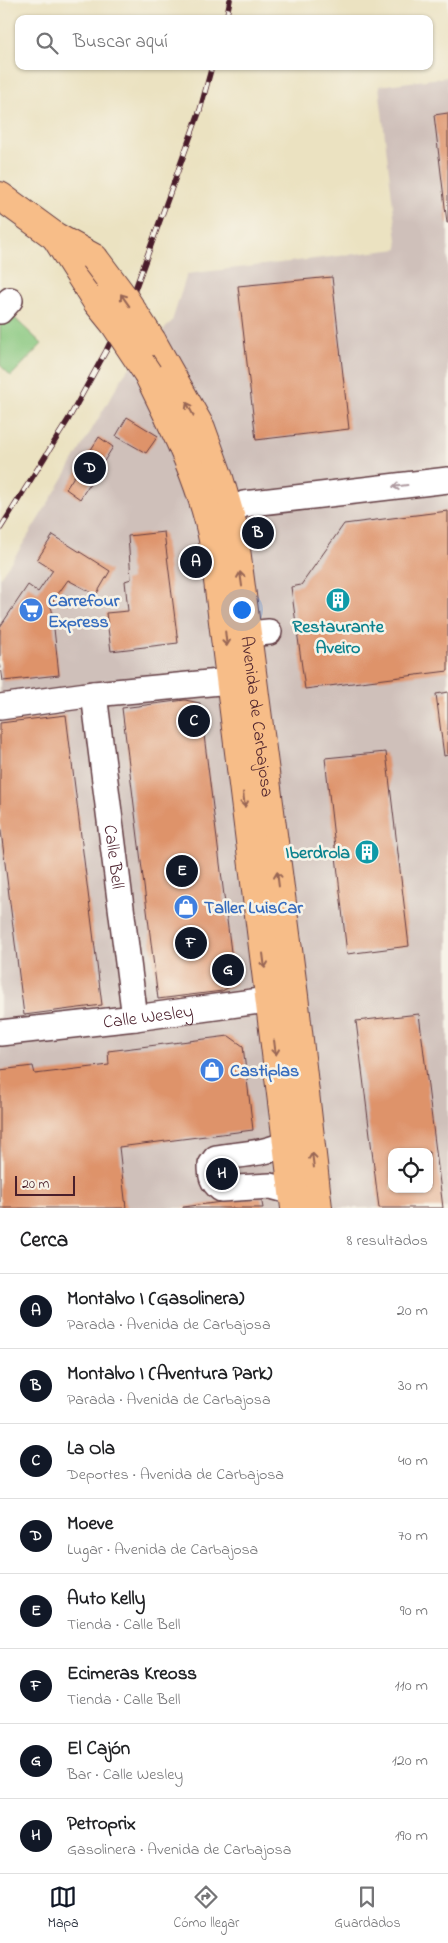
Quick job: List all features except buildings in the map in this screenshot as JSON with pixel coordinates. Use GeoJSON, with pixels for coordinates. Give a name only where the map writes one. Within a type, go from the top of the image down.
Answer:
{"type":"FeatureCollection","features":[{"type":"Feature","properties":{"kind":"main road"},"geometry":{"type":"LineString","coordinates":[[0,196],[56,237]]}},
{"type":"Feature","properties":{"kind":"main road","name":"Avenida de Carbajosa"},"geometry":{"type":"LineString","coordinates":[[56,237],[94,258],[124,298],[152,341],[200,428],[219,478],[226,635],[230,681],[281,998],[318,1208]]}},
{"type":"Feature","properties":{"kind":"main road","name":"Avenida de Carbajosa"},"geometry":{"type":"LineString","coordinates":[[56,237],[97,302],[114,323],[148,374],[220,516],[233,526],[258,633],[281,998],[287,1143],[294,1200]]}},
{"type":"Feature","properties":{"kind":"street"},"geometry":{"type":"LineString","coordinates":[[219,478],[242,489],[297,498]]}},
{"type":"Feature","properties":{"kind":"street"},"geometry":{"type":"LineString","coordinates":[[220,516],[244,504],[448,480]]}},
{"type":"Feature","properties":{"kind":"street"},"geometry":{"type":"LineString","coordinates":[[0,707],[94,694],[230,681]]}},
{"type":"Feature","properties":{"kind":"street","name":"Calle Bell"},"geometry":{"type":"LineString","coordinates":[[94,694],[135,1018]]}},
{"type":"Feature","properties":{"kind":"street","name":"Calle Wesley"},"geometry":{"type":"LineString","coordinates":[[0,1033],[135,1018],[281,998]]}},
{"type":"Feature","properties":{"kind":"street"},"geometry":{"type":"LineString","coordinates":[[287,1143],[267,1150],[216,1158],[211,1165],[211,1176],[214,1183],[221,1189],[271,1186],[294,1200]]}},
{"type":"Feature","properties":{"kind":"shaded area"},"geometry":{"type":"Polygon","coordinates":[[[448,77],[448,1208],[0,1208],[0,577],[18,552],[58,487],[125,373],[172,321],[187,274],[398,249],[379,86],[448,77]]]}},
{"type":"Feature","properties":{"kind":"green space"},"geometry":{"type":"Polygon","coordinates":[[[4,308],[42,344],[11,376],[0,365],[0,312],[4,308]]]}},
{"type":"Feature","properties":{"kind":"railway"},"geometry":{"type":"LineString","coordinates":[[227,15],[230,0]]}},
{"type":"Feature","properties":{"kind":"railway"},"geometry":{"type":"LineString","coordinates":[[0,529],[68,420],[106,351],[133,295],[200,110],[211,70]]}},
{"type":"Feature","properties":{"kind":"place","name":"Moeve"},"geometry":{"type":"Point","coordinates":[90,468]}},
{"type":"Feature","properties":{"kind":"place","name":"Montalvo I (Aventura Park)"},"geometry":{"type":"Point","coordinates":[258,533]}},
{"type":"Feature","properties":{"kind":"place","name":"Montalvo I (Gasolinera)"},"geometry":{"type":"Point","coordinates":[196,562]}},
{"type":"Feature","properties":{"kind":"place","name":"Restaurante Aveiro"},"geometry":{"type":"Point","coordinates":[338,600]}},
{"type":"Feature","properties":{"kind":"place","name":"Carrefour Express"},"geometry":{"type":"Point","coordinates":[31,610]}},
{"type":"Feature","properties":{"kind":"place","name":"La Ola"},"geometry":{"type":"Point","coordinates":[194,721]}},
{"type":"Feature","properties":{"kind":"place","name":"Iberdrola"},"geometry":{"type":"Point","coordinates":[367,852]}},
{"type":"Feature","properties":{"kind":"place","name":"Auto Kelly"},"geometry":{"type":"Point","coordinates":[182,871]}},
{"type":"Feature","properties":{"kind":"place","name":"Taller LuisCar"},"geometry":{"type":"Point","coordinates":[186,907]}},
{"type":"Feature","properties":{"kind":"place","name":"Ecimeras Kreoss"},"geometry":{"type":"Point","coordinates":[191,943]}},
{"type":"Feature","properties":{"kind":"place","name":"El Cajón"},"geometry":{"type":"Point","coordinates":[228,970]}},
{"type":"Feature","properties":{"kind":"place","name":"Castiplas"},"geometry":{"type":"Point","coordinates":[212,1070]}},
{"type":"Feature","properties":{"kind":"place","name":"Petroprix"},"geometry":{"type":"Point","coordinates":[222,1174]}}]}
